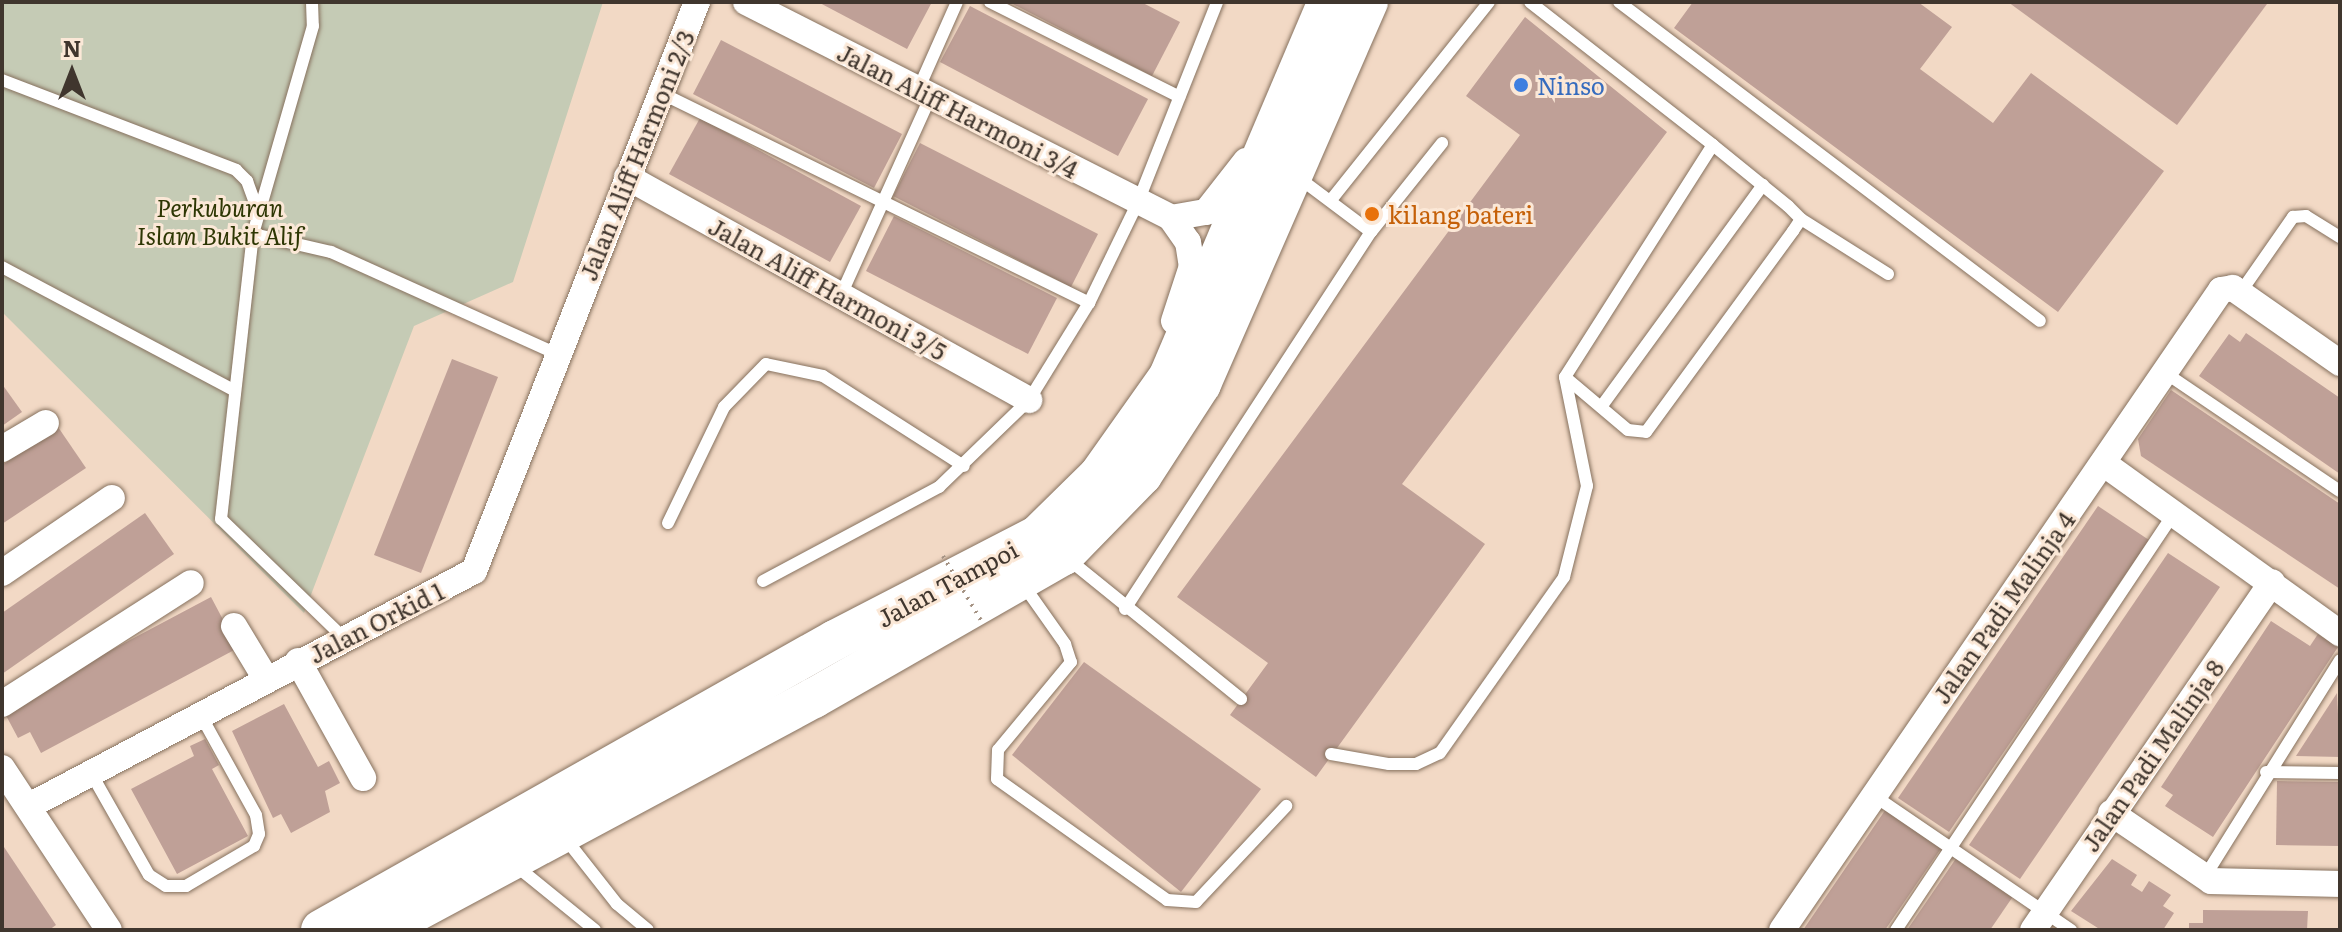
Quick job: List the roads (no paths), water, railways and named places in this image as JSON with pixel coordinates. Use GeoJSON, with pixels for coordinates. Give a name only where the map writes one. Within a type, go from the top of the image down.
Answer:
{"type":"FeatureCollection","features":[{"type":"Feature","properties":{"kind":"main road","name":"Jalan Tampoi"},"geometry":{"type":"LineString","coordinates":[[321,930],[835,640],[1038,535],[1099,475],[1169,376],[1328,2]]}},
{"type":"Feature","properties":{"kind":"main road","name":"Jalan Tampoi"},"geometry":{"type":"LineString","coordinates":[[381,930],[814,698],[1064,555],[1142,475],[1201,384],[1368,2]]}},
{"type":"Feature","properties":{"kind":"street","name":"Jalan Aliff Harmoni 2/3"},"geometry":{"type":"LineString","coordinates":[[574,307],[697,2]]}},
{"type":"Feature","properties":{"kind":"street","name":"Jalan Aliff Harmoni 3/4"},"geometry":{"type":"LineString","coordinates":[[746,2],[1170,218]]}},
{"type":"Feature","properties":{"kind":"street"},"geometry":{"type":"LineString","coordinates":[[1122,442],[1169,338],[1192,266],[1188,242],[1170,218],[1206,212],[1286,101]]}},
{"type":"Feature","properties":{"kind":"street","name":"Jalan Aliff Harmoni 3/5"},"geometry":{"type":"LineString","coordinates":[[627,177],[1029,400]]}},
{"type":"Feature","properties":{"kind":"street"},"geometry":{"type":"LineString","coordinates":[[2233,290],[2340,363]]}},
{"type":"Feature","properties":{"kind":"street","name":"Jalan Padi Malinja 4"},"geometry":{"type":"LineString","coordinates":[[1782,930],[2164,372],[2233,290]]}},
{"type":"Feature","properties":{"kind":"street","name":"Jalan Orkid 1"},"geometry":{"type":"LineString","coordinates":[[29,806],[298,661],[474,571],[574,307]]}},
{"type":"Feature","properties":{"kind":"street"},"geometry":{"type":"LineString","coordinates":[[2,449],[46,423]]}},
{"type":"Feature","properties":{"kind":"street"},"geometry":{"type":"LineString","coordinates":[[2103,463],[2340,633]]}},
{"type":"Feature","properties":{"kind":"street"},"geometry":{"type":"LineString","coordinates":[[2,573],[112,498]]}},
{"type":"Feature","properties":{"kind":"street","name":"Jalan Padi Malinja 8"},"geometry":{"type":"LineString","coordinates":[[2039,921],[2272,582]]}},
{"type":"Feature","properties":{"kind":"street"},"geometry":{"type":"LineString","coordinates":[[2,704],[191,583]]}},
{"type":"Feature","properties":{"kind":"street"},"geometry":{"type":"LineString","coordinates":[[234,626],[266,679]]}},
{"type":"Feature","properties":{"kind":"street"},"geometry":{"type":"LineString","coordinates":[[298,661],[363,778]]}},
{"type":"Feature","properties":{"kind":"street"},"geometry":{"type":"LineString","coordinates":[[2,768],[109,930]]}},
{"type":"Feature","properties":{"kind":"street"},"geometry":{"type":"LineString","coordinates":[[2111,813],[2204,878],[2340,884]]}},
{"type":"Feature","properties":{"kind":"lane"},"geometry":{"type":"LineString","coordinates":[[312,2],[313,26],[253,234],[233,390],[221,519],[344,638]]}},
{"type":"Feature","properties":{"kind":"lane"},"geometry":{"type":"LineString","coordinates":[[841,295],[884,200],[957,2]]}},
{"type":"Feature","properties":{"kind":"lane"},"geometry":{"type":"LineString","coordinates":[[990,2],[1180,97]]}},
{"type":"Feature","properties":{"kind":"lane"},"geometry":{"type":"LineString","coordinates":[[763,581],[939,487],[1029,400],[1089,303],[1140,202],[1217,2]]}},
{"type":"Feature","properties":{"kind":"lane"},"geometry":{"type":"LineString","coordinates":[[1331,200],[1489,2]]}},
{"type":"Feature","properties":{"kind":"lane"},"geometry":{"type":"LineString","coordinates":[[1530,2],[1763,185],[1801,219],[1888,274]]}},
{"type":"Feature","properties":{"kind":"lane"},"geometry":{"type":"LineString","coordinates":[[1619,2],[2040,321]]}},
{"type":"Feature","properties":{"kind":"lane"},"geometry":{"type":"LineString","coordinates":[[2,80],[236,170],[247,181],[258,212]]}},
{"type":"Feature","properties":{"kind":"lane"},"geometry":{"type":"LineString","coordinates":[[660,93],[1089,303]]}},
{"type":"Feature","properties":{"kind":"lane"},"geometry":{"type":"LineString","coordinates":[[1125,609],[1371,232],[1442,143]]}},
{"type":"Feature","properties":{"kind":"lane"},"geometry":{"type":"LineString","coordinates":[[1331,754],[1389,764],[1416,764],[1440,753],[1564,577],[1587,486],[1565,377],[1713,145]]}},
{"type":"Feature","properties":{"kind":"lane"},"geometry":{"type":"LineString","coordinates":[[1294,174],[1371,232]]}},
{"type":"Feature","properties":{"kind":"lane"},"geometry":{"type":"LineString","coordinates":[[1601,407],[1763,185]]}},
{"type":"Feature","properties":{"kind":"lane"},"geometry":{"type":"LineString","coordinates":[[2233,290],[2293,217],[2306,216],[2340,237]]}},
{"type":"Feature","properties":{"kind":"lane"},"geometry":{"type":"LineString","coordinates":[[1565,377],[1637,434],[1653,426],[1801,219]]}},
{"type":"Feature","properties":{"kind":"lane"},"geometry":{"type":"LineString","coordinates":[[253,234],[331,252],[557,354]]}},
{"type":"Feature","properties":{"kind":"lane"},"geometry":{"type":"LineString","coordinates":[[2,267],[233,390]]}},
{"type":"Feature","properties":{"kind":"lane"},"geometry":{"type":"LineString","coordinates":[[668,523],[724,407],[766,364],[823,376],[964,466]]}},
{"type":"Feature","properties":{"kind":"lane"},"geometry":{"type":"LineString","coordinates":[[2164,372],[2340,491]]}},
{"type":"Feature","properties":{"kind":"lane"},"geometry":{"type":"LineString","coordinates":[[1896,930],[2173,515]]}},
{"type":"Feature","properties":{"kind":"lane"},"geometry":{"type":"LineString","coordinates":[[1064,555],[1125,609],[1241,699]]}},
{"type":"Feature","properties":{"kind":"lane"},"geometry":{"type":"LineString","coordinates":[[1020,580],[1065,644],[1071,662],[998,750],[997,779],[1167,900],[1196,902],[1286,806]]}},
{"type":"Feature","properties":{"kind":"lane"},"geometry":{"type":"LineString","coordinates":[[2204,878],[2266,772],[2340,660]]}},
{"type":"Feature","properties":{"kind":"lane"},"geometry":{"type":"LineString","coordinates":[[91,773],[149,875],[166,886],[186,886],[254,846],[259,834],[256,815],[200,714]]}},
{"type":"Feature","properties":{"kind":"lane"},"geometry":{"type":"LineString","coordinates":[[2266,772],[2340,773]]}},
{"type":"Feature","properties":{"kind":"lane"},"geometry":{"type":"LineString","coordinates":[[1873,795],[1952,846],[2039,921],[2071,930]]}},
{"type":"Feature","properties":{"kind":"lane"},"geometry":{"type":"LineString","coordinates":[[560,832],[617,904],[648,930]]}},
{"type":"Feature","properties":{"kind":"lane"},"geometry":{"type":"LineString","coordinates":[[510,860],[595,930]]}},
{"type":"Feature","properties":{"kind":"place","name":"Ninso"},"geometry":{"type":"Point","coordinates":[1521,85]}},
{"type":"Feature","properties":{"kind":"place","name":"kilang bateri"},"geometry":{"type":"Point","coordinates":[1372,214]}},
{"type":"Feature","properties":{"kind":"park label","name":"Perkuburan Islam Bukit Alif"},"geometry":{"type":"Point","coordinates":[220,221]}}]}
